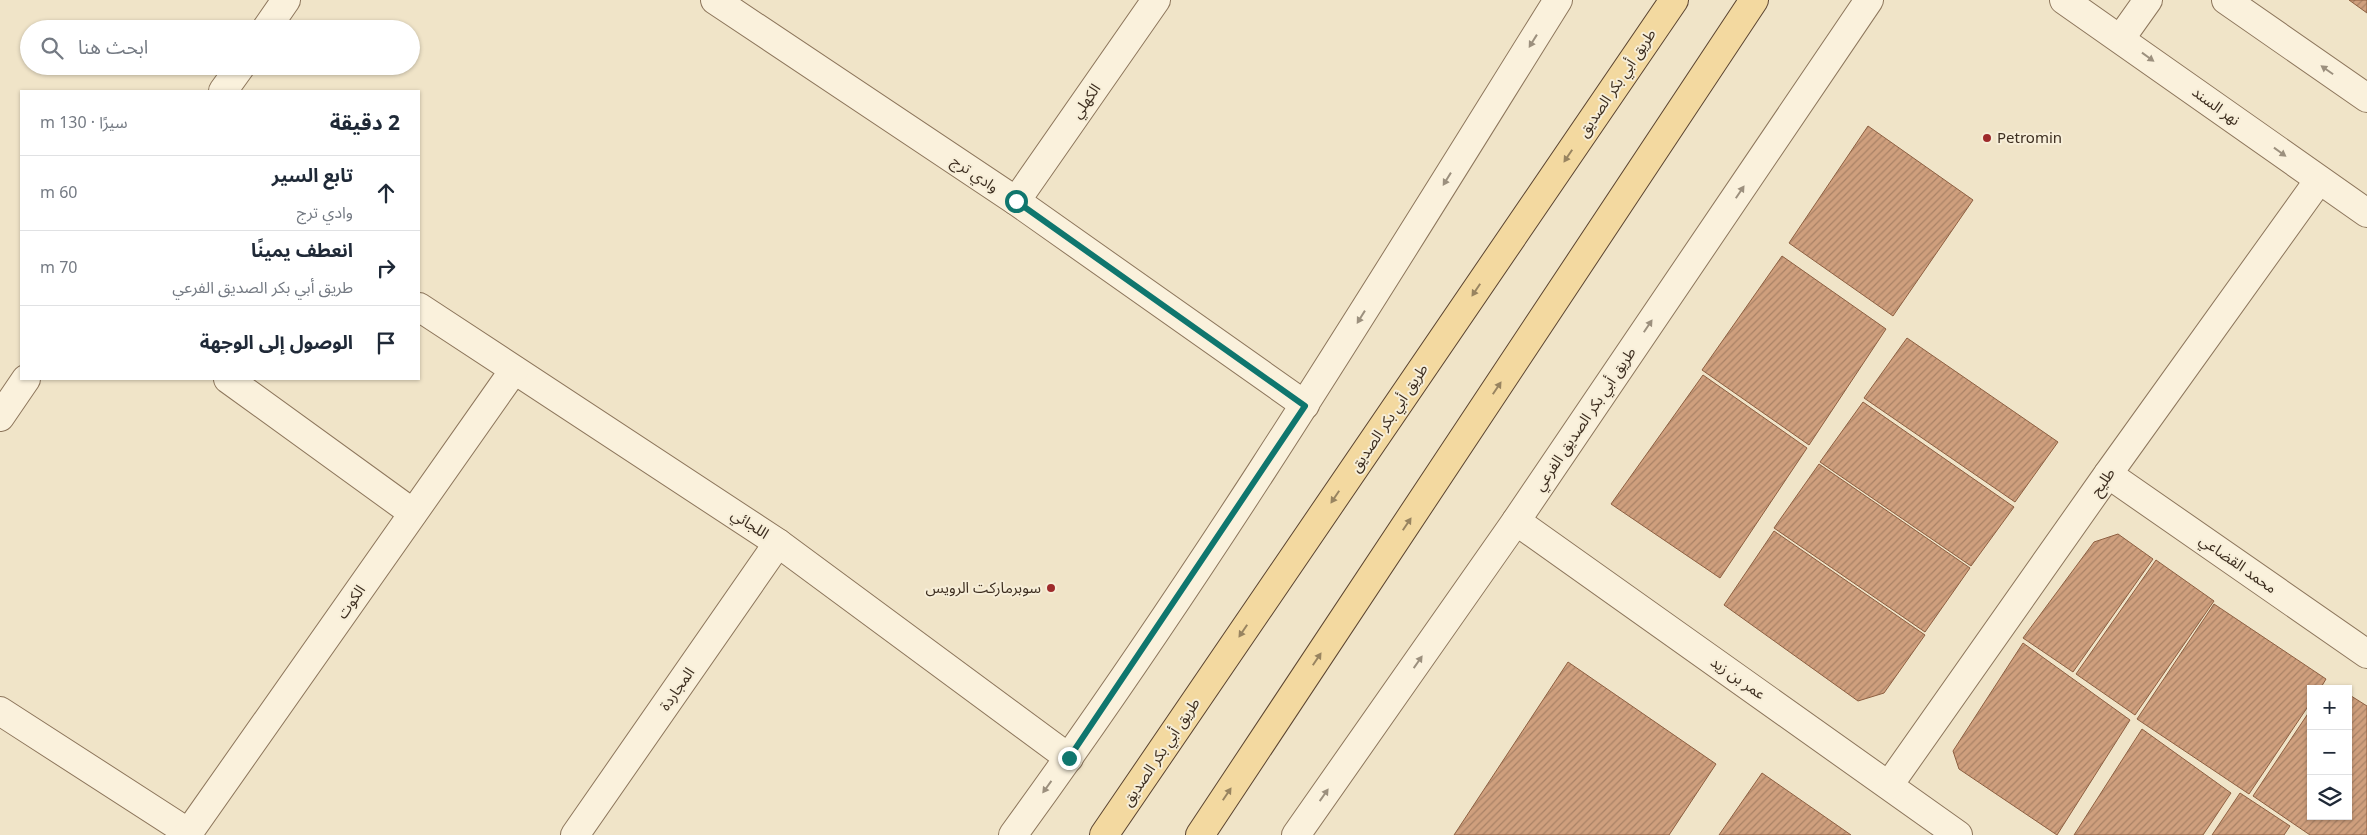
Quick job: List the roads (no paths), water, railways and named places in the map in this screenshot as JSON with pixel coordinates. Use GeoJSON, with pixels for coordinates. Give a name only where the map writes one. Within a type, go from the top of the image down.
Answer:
{"type":"FeatureCollection","features":[{"type":"Feature","properties":{"kind":"main road","name":"طريق أبي بكر الصديق"},"geometry":{"type":"LineString","coordinates":[[1104,835],[1674,0]]}},
{"type":"Feature","properties":{"kind":"main road"},"geometry":{"type":"LineString","coordinates":[[1200,835],[1754,0]]}},
{"type":"Feature","properties":{"kind":"street"},"geometry":{"type":"LineString","coordinates":[[272,20],[286,0]]}},
{"type":"Feature","properties":{"kind":"street","name":"وادي ترج"},"geometry":{"type":"LineString","coordinates":[[715,0],[1016,201],[1305,406]]}},
{"type":"Feature","properties":{"kind":"street","name":"الكهلي"},"geometry":{"type":"LineString","coordinates":[[1016,201],[1156,0]]}},
{"type":"Feature","properties":{"kind":"street"},"geometry":{"type":"LineString","coordinates":[[1013,835],[1069,758],[1305,406],[1558,0]]}},
{"type":"Feature","properties":{"kind":"street","name":"طريق أبي بكر الصديق الفرعي"},"geometry":{"type":"LineString","coordinates":[[1296,835],[1516,521],[1870,0]]}},
{"type":"Feature","properties":{"kind":"street","name":"نهر السند"},"geometry":{"type":"LineString","coordinates":[[2064,0],[2096,8],[2121,38],[2367,213]]}},
{"type":"Feature","properties":{"kind":"street"},"geometry":{"type":"LineString","coordinates":[[2121,38],[2148,0]]}},
{"type":"Feature","properties":{"kind":"street"},"geometry":{"type":"LineString","coordinates":[[2226,0],[2367,98]]}},
{"type":"Feature","properties":{"kind":"street"},"geometry":{"type":"LineString","coordinates":[[225,90],[235,75]]}},
{"type":"Feature","properties":{"kind":"street","name":"طليح"},"geometry":{"type":"LineString","coordinates":[[1890,785],[2108,474],[2319,180]]}},
{"type":"Feature","properties":{"kind":"street","name":"اللجائي"},"geometry":{"type":"LineString","coordinates":[[420,308],[778,543],[1069,758]]}},
{"type":"Feature","properties":{"kind":"street","name":"الكوت"},"geometry":{"type":"LineString","coordinates":[[188,834],[514,370]]}},
{"type":"Feature","properties":{"kind":"street"},"geometry":{"type":"LineString","coordinates":[[0,417],[25,380]]}},
{"type":"Feature","properties":{"kind":"street"},"geometry":{"type":"LineString","coordinates":[[229,380],[414,513]]}},
{"type":"Feature","properties":{"kind":"street","name":"محمد القضاعي"},"geometry":{"type":"LineString","coordinates":[[2108,474],[2367,654]]}},
{"type":"Feature","properties":{"kind":"street","name":"عمر بن زيد"},"geometry":{"type":"LineString","coordinates":[[1516,521],[1958,835]]}},
{"type":"Feature","properties":{"kind":"street","name":"المجاردة"},"geometry":{"type":"LineString","coordinates":[[575,835],[778,543]]}},
{"type":"Feature","properties":{"kind":"street"},"geometry":{"type":"LineString","coordinates":[[0,711],[188,834]]}},
{"type":"Feature","properties":{"kind":"place","name":"Petromin"},"geometry":{"type":"Point","coordinates":[1987,138]}},
{"type":"Feature","properties":{"kind":"place","name":"سوبرماركت الرويس"},"geometry":{"type":"Point","coordinates":[1051,588]}}]}
